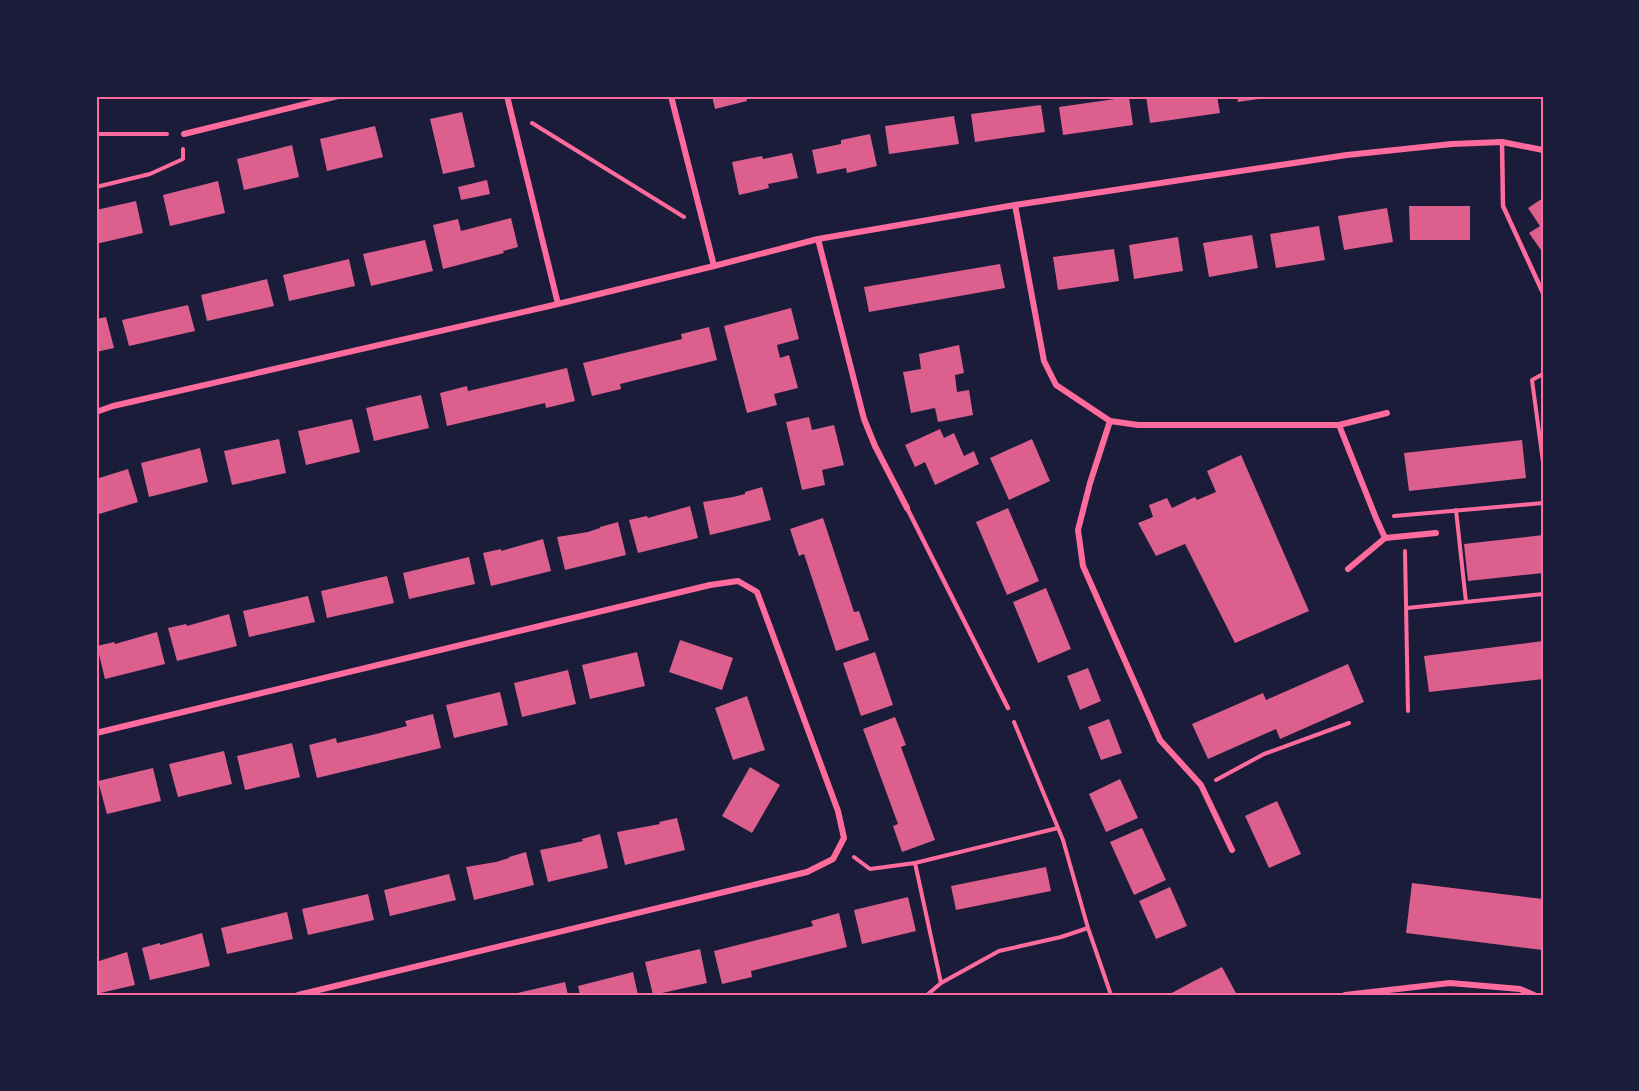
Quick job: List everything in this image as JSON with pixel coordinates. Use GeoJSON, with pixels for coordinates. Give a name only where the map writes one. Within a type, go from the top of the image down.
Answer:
{"type":"FeatureCollection","features":[{"type":"Feature","properties":{"kind":"street"},"geometry":{"type":"LineString","coordinates":[[184,134],[338,96]]}},
{"type":"Feature","properties":{"kind":"street"},"geometry":{"type":"LineString","coordinates":[[507,96],[558,304]]}},
{"type":"Feature","properties":{"kind":"street"},"geometry":{"type":"LineString","coordinates":[[670,96],[714,266]]}},
{"type":"Feature","properties":{"kind":"street"},"geometry":{"type":"LineString","coordinates":[[96,412],[125,403],[558,304],[818,239],[1016,205],[1347,155],[1452,144],[1502,142],[1543,150]]}},
{"type":"Feature","properties":{"kind":"street"},"geometry":{"type":"LineString","coordinates":[[1016,205],[1044,361],[1056,385],[1110,421],[1138,425],[1339,425],[1387,413]]}},
{"type":"Feature","properties":{"kind":"street"},"geometry":{"type":"LineString","coordinates":[[818,239],[864,419],[875,446],[907,508]]}},
{"type":"Feature","properties":{"kind":"street"},"geometry":{"type":"LineString","coordinates":[[1110,421],[1077,530],[1083,566],[1160,740],[1202,787],[1232,850]]}},
{"type":"Feature","properties":{"kind":"street"},"geometry":{"type":"LineString","coordinates":[[1339,425],[1385,538]]}},
{"type":"Feature","properties":{"kind":"street"},"geometry":{"type":"LineString","coordinates":[[1348,569],[1385,538],[1436,532]]}},
{"type":"Feature","properties":{"kind":"street"},"geometry":{"type":"LineString","coordinates":[[96,733],[710,585],[738,581],[758,592],[838,811],[844,838],[833,859],[807,872],[298,995]]}},
{"type":"Feature","properties":{"kind":"street"},"geometry":{"type":"LineString","coordinates":[[1345,995],[1450,983],[1520,989],[1534,995]]}},
{"type":"Feature","properties":{"kind":"lane"},"geometry":{"type":"LineString","coordinates":[[1502,142],[1503,206],[1543,293]]}},
{"type":"Feature","properties":{"kind":"lane"},"geometry":{"type":"LineString","coordinates":[[907,508],[1008,708]]}},
{"type":"Feature","properties":{"kind":"path"},"geometry":{"type":"LineString","coordinates":[[510,109],[705,230]]}},
{"type":"Feature","properties":{"kind":"path"},"geometry":{"type":"LineString","coordinates":[[96,134],[184,134],[183,159],[150,174],[96,187]]}},
{"type":"Feature","properties":{"kind":"path"},"geometry":{"type":"LineString","coordinates":[[1543,374],[1532,381],[1543,462]]}},
{"type":"Feature","properties":{"kind":"path"},"geometry":{"type":"LineString","coordinates":[[1376,518],[1543,503]]}},
{"type":"Feature","properties":{"kind":"path"},"geometry":{"type":"LineString","coordinates":[[1456,510],[1466,602]]}},
{"type":"Feature","properties":{"kind":"path"},"geometry":{"type":"LineString","coordinates":[[1405,536],[1408,711]]}},
{"type":"Feature","properties":{"kind":"path"},"geometry":{"type":"LineString","coordinates":[[1406,608],[1543,594]]}},
{"type":"Feature","properties":{"kind":"path"},"geometry":{"type":"LineString","coordinates":[[1008,708],[1064,840],[1088,928],[1111,995]]}},
{"type":"Feature","properties":{"kind":"path"},"geometry":{"type":"LineString","coordinates":[[1202,787],[1264,754],[1349,723]]}},
{"type":"Feature","properties":{"kind":"path"},"geometry":{"type":"LineString","coordinates":[[840,847],[870,869],[915,862],[1058,828]]}},
{"type":"Feature","properties":{"kind":"path"},"geometry":{"type":"LineString","coordinates":[[915,862],[941,983]]}},
{"type":"Feature","properties":{"kind":"path"},"geometry":{"type":"LineString","coordinates":[[927,995],[941,983],[999,951],[1061,937],[1088,928]]}},
{"type":"Feature","properties":{"kind":"building"},"geometry":{"type":"Polygon","coordinates":[[[712,96],[746,96],[747,101],[715,109],[712,96]]]}},
{"type":"Feature","properties":{"kind":"building"},"geometry":{"type":"Polygon","coordinates":[[[1146,96],[1217,96],[1220,113],[1150,123],[1146,96]]]}},
{"type":"Feature","properties":{"kind":"building"},"geometry":{"type":"Polygon","coordinates":[[[1237,96],[1272,96],[1272,97],[1238,102],[1237,96]]]}},
{"type":"Feature","properties":{"kind":"building"},"geometry":{"type":"Polygon","coordinates":[[[1129,97],[1133,125],[1063,135],[1059,107],[1129,97]]]}},
{"type":"Feature","properties":{"kind":"building"},"geometry":{"type":"Polygon","coordinates":[[[1041,105],[1045,132],[975,142],[971,114],[1041,105]]]}},
{"type":"Feature","properties":{"kind":"building"},"geometry":{"type":"Polygon","coordinates":[[[462,112],[475,167],[443,174],[430,119],[462,112]]]}},
{"type":"Feature","properties":{"kind":"building"},"geometry":{"type":"Polygon","coordinates":[[[954,116],[959,144],[889,154],[885,126],[954,116]]]}},
{"type":"Feature","properties":{"kind":"building"},"geometry":{"type":"Polygon","coordinates":[[[375,126],[383,157],[327,171],[320,139],[375,126]]]}},
{"type":"Feature","properties":{"kind":"building"},"geometry":{"type":"Polygon","coordinates":[[[870,134],[877,166],[847,173],[846,168],[817,174],[812,150],[841,144],[841,140],[870,134]]]}},
{"type":"Feature","properties":{"kind":"building"},"geometry":{"type":"Polygon","coordinates":[[[292,145],[299,177],[244,190],[237,159],[292,145]]]}},
{"type":"Feature","properties":{"kind":"building"},"geometry":{"type":"Polygon","coordinates":[[[792,153],[798,178],[768,184],[769,188],[739,195],[732,162],[792,153]]]}},
{"type":"Feature","properties":{"kind":"building"},"geometry":{"type":"Polygon","coordinates":[[[487,180],[490,194],[461,200],[458,187],[487,180]]]}},
{"type":"Feature","properties":{"kind":"building"},"geometry":{"type":"Polygon","coordinates":[[[218,181],[225,213],[170,226],[163,195],[218,181]]]}},
{"type":"Feature","properties":{"kind":"building"},"geometry":{"type":"Polygon","coordinates":[[[1543,198],[1543,253],[1529,233],[1540,226],[1528,208],[1543,198]]]}},
{"type":"Feature","properties":{"kind":"building"},"geometry":{"type":"Polygon","coordinates":[[[136,201],[143,233],[96,244],[96,210],[136,201]]]}},
{"type":"Feature","properties":{"kind":"building"},"geometry":{"type":"Polygon","coordinates":[[[1409,206],[1470,206],[1470,240],[1410,240],[1409,206]]]}},
{"type":"Feature","properties":{"kind":"building"},"geometry":{"type":"Polygon","coordinates":[[[1387,208],[1393,242],[1344,250],[1338,216],[1387,208]]]}},
{"type":"Feature","properties":{"kind":"building"},"geometry":{"type":"Polygon","coordinates":[[[511,218],[518,247],[503,251],[504,253],[443,269],[433,225],[458,219],[461,231],[511,218]]]}},
{"type":"Feature","properties":{"kind":"building"},"geometry":{"type":"Polygon","coordinates":[[[1319,226],[1325,260],[1276,268],[1270,234],[1319,226]]]}},
{"type":"Feature","properties":{"kind":"building"},"geometry":{"type":"Polygon","coordinates":[[[1252,235],[1258,268],[1209,277],[1203,243],[1252,235]]]}},
{"type":"Feature","properties":{"kind":"building"},"geometry":{"type":"Polygon","coordinates":[[[1178,237],[1183,271],[1134,279],[1129,245],[1178,237]]]}},
{"type":"Feature","properties":{"kind":"building"},"geometry":{"type":"Polygon","coordinates":[[[425,240],[433,271],[371,286],[363,254],[425,240]]]}},
{"type":"Feature","properties":{"kind":"building"},"geometry":{"type":"Polygon","coordinates":[[[1114,249],[1119,281],[1058,290],[1053,257],[1114,249]]]}},
{"type":"Feature","properties":{"kind":"building"},"geometry":{"type":"Polygon","coordinates":[[[349,259],[355,286],[289,301],[283,275],[349,259]]]}},
{"type":"Feature","properties":{"kind":"building"},"geometry":{"type":"Polygon","coordinates":[[[1000,264],[1005,288],[869,312],[864,287],[1000,264]]]}},
{"type":"Feature","properties":{"kind":"building"},"geometry":{"type":"Polygon","coordinates":[[[267,279],[274,306],[207,321],[201,295],[267,279]]]}},
{"type":"Feature","properties":{"kind":"building"},"geometry":{"type":"Polygon","coordinates":[[[188,305],[195,331],[129,346],[122,320],[188,305]]]}},
{"type":"Feature","properties":{"kind":"building"},"geometry":{"type":"Polygon","coordinates":[[[791,308],[799,339],[777,345],[780,358],[789,355],[798,388],[774,394],[777,405],[747,413],[724,326],[791,308]]]}},
{"type":"Feature","properties":{"kind":"building"},"geometry":{"type":"Polygon","coordinates":[[[106,317],[114,348],[96,352],[96,319],[106,317]]]}},
{"type":"Feature","properties":{"kind":"building"},"geometry":{"type":"Polygon","coordinates":[[[709,327],[717,360],[620,384],[621,389],[592,396],[583,363],[682,339],[681,334],[709,327]]]}},
{"type":"Feature","properties":{"kind":"building"},"geometry":{"type":"Polygon","coordinates":[[[959,345],[964,373],[955,375],[957,392],[969,390],[973,415],[938,422],[935,408],[911,413],[903,372],[921,369],[919,354],[959,345]]]}},
{"type":"Feature","properties":{"kind":"building"},"geometry":{"type":"Polygon","coordinates":[[[567,368],[575,401],[546,408],[545,403],[447,426],[440,393],[467,386],[468,391],[567,368]]]}},
{"type":"Feature","properties":{"kind":"building"},"geometry":{"type":"Polygon","coordinates":[[[421,395],[429,428],[374,441],[366,408],[421,395]]]}},
{"type":"Feature","properties":{"kind":"building"},"geometry":{"type":"Polygon","coordinates":[[[809,417],[812,430],[834,425],[844,465],[822,470],[825,485],[802,490],[786,422],[809,417]]]}},
{"type":"Feature","properties":{"kind":"building"},"geometry":{"type":"Polygon","coordinates":[[[352,419],[360,452],[306,465],[298,431],[352,419]]]}},
{"type":"Feature","properties":{"kind":"building"},"geometry":{"type":"Polygon","coordinates":[[[940,429],[944,438],[954,433],[964,456],[974,451],[979,464],[935,485],[925,462],[915,467],[905,445],[940,429]]]}},
{"type":"Feature","properties":{"kind":"building"},"geometry":{"type":"Polygon","coordinates":[[[279,439],[286,473],[232,485],[224,451],[279,439]]]}},
{"type":"Feature","properties":{"kind":"building"},"geometry":{"type":"Polygon","coordinates":[[[1032,439],[1050,481],[1009,500],[990,458],[1032,439]]]}},
{"type":"Feature","properties":{"kind":"building"},"geometry":{"type":"Polygon","coordinates":[[[1522,440],[1526,478],[1409,491],[1404,453],[1522,440]]]}},
{"type":"Feature","properties":{"kind":"building"},"geometry":{"type":"Polygon","coordinates":[[[200,448],[208,482],[149,497],[141,463],[200,448]]]}},
{"type":"Feature","properties":{"kind":"building"},"geometry":{"type":"Polygon","coordinates":[[[1241,455],[1309,611],[1235,643],[1185,544],[1156,556],[1138,523],[1153,517],[1149,505],[1167,498],[1172,508],[1195,497],[1197,500],[1216,492],[1207,471],[1241,455]]]}},
{"type":"Feature","properties":{"kind":"building"},"geometry":{"type":"Polygon","coordinates":[[[128,469],[138,502],[96,515],[96,479],[128,469]]]}},
{"type":"Feature","properties":{"kind":"building"},"geometry":{"type":"Polygon","coordinates":[[[762,487],[771,520],[710,535],[703,502],[745,494],[745,492],[762,487]]]}},
{"type":"Feature","properties":{"kind":"building"},"geometry":{"type":"Polygon","coordinates":[[[690,506],[698,538],[638,553],[629,520],[647,516],[648,518],[690,506]]]}},
{"type":"Feature","properties":{"kind":"building"},"geometry":{"type":"Polygon","coordinates":[[[1008,508],[1039,581],[1007,595],[976,522],[1008,508]]]}},
{"type":"Feature","properties":{"kind":"building"},"geometry":{"type":"Polygon","coordinates":[[[823,518],[854,612],[859,611],[869,640],[836,651],[804,554],[799,556],[790,529],[823,518]]]}},
{"type":"Feature","properties":{"kind":"building"},"geometry":{"type":"Polygon","coordinates":[[[618,522],[626,555],[565,570],[557,537],[588,532],[618,522]]]}},
{"type":"Feature","properties":{"kind":"building"},"geometry":{"type":"Polygon","coordinates":[[[1543,535],[1543,573],[1468,581],[1464,544],[1543,535]]]}},
{"type":"Feature","properties":{"kind":"building"},"geometry":{"type":"Polygon","coordinates":[[[543,539],[551,571],[491,586],[483,553],[501,549],[501,551],[543,539]]]}},
{"type":"Feature","properties":{"kind":"building"},"geometry":{"type":"Polygon","coordinates":[[[469,557],[475,584],[409,599],[403,573],[469,557]]]}},
{"type":"Feature","properties":{"kind":"building"},"geometry":{"type":"Polygon","coordinates":[[[387,576],[394,603],[327,618],[321,591],[387,576]]]}},
{"type":"Feature","properties":{"kind":"building"},"geometry":{"type":"Polygon","coordinates":[[[1046,588],[1071,649],[1038,663],[1013,602],[1046,588]]]}},
{"type":"Feature","properties":{"kind":"building"},"geometry":{"type":"Polygon","coordinates":[[[308,596],[315,622],[249,637],[243,611],[308,596]]]}},
{"type":"Feature","properties":{"kind":"building"},"geometry":{"type":"Polygon","coordinates":[[[229,614],[237,646],[177,661],[168,628],[186,624],[187,626],[229,614]]]}},
{"type":"Feature","properties":{"kind":"building"},"geometry":{"type":"Polygon","coordinates":[[[157,632],[165,664],[105,679],[97,646],[114,642],[115,644],[157,632]]]}},
{"type":"Feature","properties":{"kind":"building"},"geometry":{"type":"Polygon","coordinates":[[[680,640],[733,658],[722,690],[669,672],[680,640]]]}},
{"type":"Feature","properties":{"kind":"building"},"geometry":{"type":"Polygon","coordinates":[[[1543,641],[1543,679],[1429,692],[1424,656],[1543,641]]]}},
{"type":"Feature","properties":{"kind":"building"},"geometry":{"type":"Polygon","coordinates":[[[637,652],[645,686],[590,699],[582,665],[637,652]]]}},
{"type":"Feature","properties":{"kind":"building"},"geometry":{"type":"Polygon","coordinates":[[[875,652],[893,705],[861,716],[843,663],[875,652]]]}},
{"type":"Feature","properties":{"kind":"building"},"geometry":{"type":"Polygon","coordinates":[[[1348,664],[1364,702],[1280,739],[1276,729],[1208,759],[1192,724],[1263,693],[1266,700],[1348,664]]]}},
{"type":"Feature","properties":{"kind":"building"},"geometry":{"type":"Polygon","coordinates":[[[1088,668],[1101,701],[1080,710],[1067,676],[1088,668]]]}},
{"type":"Feature","properties":{"kind":"building"},"geometry":{"type":"Polygon","coordinates":[[[568,670],[576,704],[522,717],[514,683],[568,670]]]}},
{"type":"Feature","properties":{"kind":"building"},"geometry":{"type":"Polygon","coordinates":[[[500,692],[508,725],[454,738],[446,705],[500,692]]]}},
{"type":"Feature","properties":{"kind":"building"},"geometry":{"type":"Polygon","coordinates":[[[747,696],[765,750],[733,760],[715,708],[747,696]]]}},
{"type":"Feature","properties":{"kind":"building"},"geometry":{"type":"Polygon","coordinates":[[[433,714],[441,748],[317,778],[309,745],[336,738],[337,743],[372,735],[407,726],[405,721],[433,714]]]}},
{"type":"Feature","properties":{"kind":"building"},"geometry":{"type":"Polygon","coordinates":[[[895,717],[906,745],[901,747],[935,840],[902,852],[893,826],[898,824],[863,729],[895,717]]]}},
{"type":"Feature","properties":{"kind":"building"},"geometry":{"type":"Polygon","coordinates":[[[1109,719],[1122,753],[1101,760],[1088,727],[1109,719]]]}},
{"type":"Feature","properties":{"kind":"building"},"geometry":{"type":"Polygon","coordinates":[[[292,743],[300,777],[245,790],[237,756],[292,743]]]}},
{"type":"Feature","properties":{"kind":"building"},"geometry":{"type":"Polygon","coordinates":[[[224,751],[232,784],[178,797],[169,764],[224,751]]]}},
{"type":"Feature","properties":{"kind":"building"},"geometry":{"type":"Polygon","coordinates":[[[750,767],[780,785],[752,833],[722,816],[750,767]]]}},
{"type":"Feature","properties":{"kind":"building"},"geometry":{"type":"Polygon","coordinates":[[[153,768],[161,801],[107,814],[98,781],[153,768]]]}},
{"type":"Feature","properties":{"kind":"building"},"geometry":{"type":"Polygon","coordinates":[[[1120,779],[1138,818],[1106,832],[1089,794],[1120,779]]]}},
{"type":"Feature","properties":{"kind":"building"},"geometry":{"type":"Polygon","coordinates":[[[1277,801],[1301,854],[1269,868],[1245,816],[1277,801]]]}},
{"type":"Feature","properties":{"kind":"building"},"geometry":{"type":"Polygon","coordinates":[[[677,818],[685,850],[625,865],[617,832],[660,824],[659,822],[677,818]]]}},
{"type":"Feature","properties":{"kind":"building"},"geometry":{"type":"Polygon","coordinates":[[[1142,828],[1166,880],[1134,895],[1110,842],[1142,828]]]}},
{"type":"Feature","properties":{"kind":"building"},"geometry":{"type":"Polygon","coordinates":[[[600,834],[608,868],[548,882],[540,850],[583,841],[582,839],[600,834]]]}},
{"type":"Feature","properties":{"kind":"building"},"geometry":{"type":"Polygon","coordinates":[[[526,852],[534,885],[474,900],[466,867],[496,862],[526,852]]]}},
{"type":"Feature","properties":{"kind":"building"},"geometry":{"type":"Polygon","coordinates":[[[1046,867],[1051,891],[956,910],[951,886],[1046,867]]]}},
{"type":"Feature","properties":{"kind":"building"},"geometry":{"type":"Polygon","coordinates":[[[449,874],[456,900],[390,916],[384,890],[449,874]]]}},
{"type":"Feature","properties":{"kind":"building"},"geometry":{"type":"Polygon","coordinates":[[[1412,883],[1543,899],[1543,950],[1406,933],[1412,883]]]}},
{"type":"Feature","properties":{"kind":"building"},"geometry":{"type":"Polygon","coordinates":[[[1170,887],[1187,926],[1156,939],[1139,901],[1170,887]]]}},
{"type":"Feature","properties":{"kind":"building"},"geometry":{"type":"Polygon","coordinates":[[[368,894],[374,920],[308,935],[302,909],[368,894]]]}},
{"type":"Feature","properties":{"kind":"building"},"geometry":{"type":"Polygon","coordinates":[[[908,897],[916,931],[862,944],[854,910],[908,897]]]}},
{"type":"Feature","properties":{"kind":"building"},"geometry":{"type":"Polygon","coordinates":[[[287,912],[293,939],[227,954],[221,928],[287,912]]]}},
{"type":"Feature","properties":{"kind":"building"},"geometry":{"type":"Polygon","coordinates":[[[839,913],[847,947],[751,971],[752,977],[722,984],[714,951],[813,926],[811,921],[839,913]]]}},
{"type":"Feature","properties":{"kind":"building"},"geometry":{"type":"Polygon","coordinates":[[[202,933],[210,966],[150,980],[142,948],[202,933]]]}},
{"type":"Feature","properties":{"kind":"building"},"geometry":{"type":"Polygon","coordinates":[[[700,949],[707,983],[653,995],[645,962],[700,949]]]}},
{"type":"Feature","properties":{"kind":"building"},"geometry":{"type":"Polygon","coordinates":[[[127,952],[135,985],[96,994],[96,962],[127,952]]]}},
{"type":"Feature","properties":{"kind":"building"},"geometry":{"type":"Polygon","coordinates":[[[1222,967],[1237,995],[1168,995],[1194,981],[1222,967]]]}},
{"type":"Feature","properties":{"kind":"building"},"geometry":{"type":"Polygon","coordinates":[[[633,972],[638,995],[580,995],[578,986],[633,972]]]}},
{"type":"Feature","properties":{"kind":"building"},"geometry":{"type":"Polygon","coordinates":[[[565,982],[568,995],[513,995],[513,994],[565,982]]]}}]}
